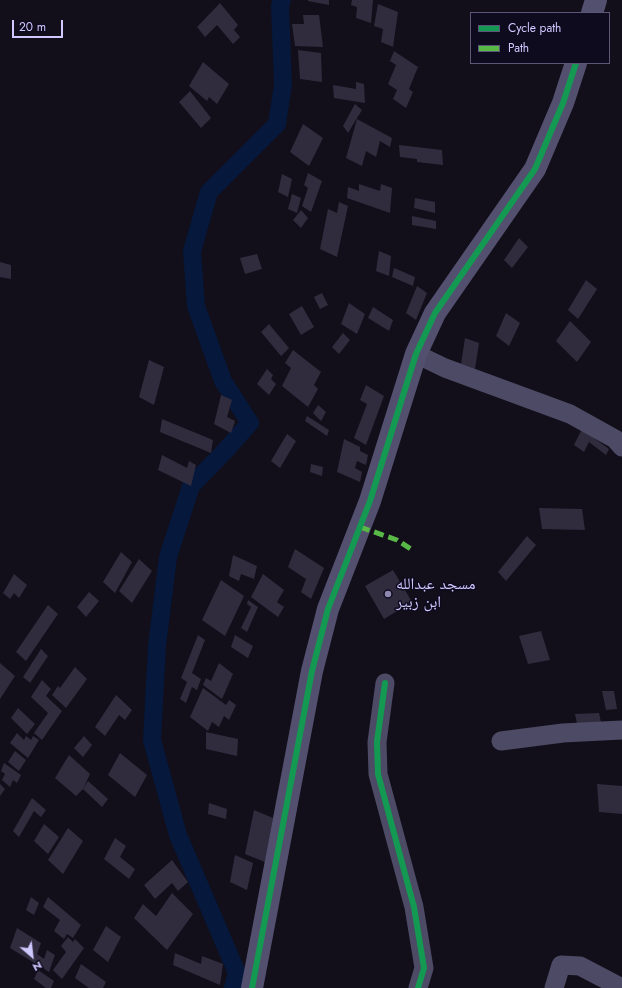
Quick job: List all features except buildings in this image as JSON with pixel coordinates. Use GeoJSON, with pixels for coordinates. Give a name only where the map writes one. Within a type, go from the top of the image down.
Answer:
{"type":"FeatureCollection","features":[{"type":"Feature","properties":{"kind":"street"},"geometry":{"type":"LineString","coordinates":[[592,12],[596,0]]}},
{"type":"Feature","properties":{"kind":"street"},"geometry":{"type":"LineString","coordinates":[[252,988],[312,670],[328,609],[370,501],[416,354],[435,314],[534,169],[563,103],[576,64]]}},
{"type":"Feature","properties":{"kind":"street"},"geometry":{"type":"LineString","coordinates":[[416,354],[444,368],[570,414],[615,439],[622,447]]}},
{"type":"Feature","properties":{"kind":"street"},"geometry":{"type":"LineString","coordinates":[[385,682],[377,742],[378,774],[414,907],[424,968],[418,988]]}},
{"type":"Feature","properties":{"kind":"street"},"geometry":{"type":"LineString","coordinates":[[501,740],[622,730]]}},
{"type":"Feature","properties":{"kind":"street"},"geometry":{"type":"LineString","coordinates":[[554,988],[561,965],[580,966],[622,988]]}},
{"type":"Feature","properties":{"kind":"waterway"},"geometry":{"type":"LineString","coordinates":[[233,988],[237,973],[178,835],[152,740],[157,646],[168,557],[191,486],[250,423],[223,381],[196,306],[192,251],[209,192],[277,124],[283,85],[280,6],[282,0]]}},
{"type":"Feature","properties":{"kind":"marked path"},"geometry":{"type":"LineString","coordinates":[[360,527],[397,540],[414,551]]}},
{"type":"Feature","properties":{"kind":"cycle path"},"geometry":{"type":"LineString","coordinates":[[252,988],[312,671],[328,609],[370,501],[416,354],[435,313],[535,169],[563,103],[576,64]]}},
{"type":"Feature","properties":{"kind":"cycle path"},"geometry":{"type":"LineString","coordinates":[[385,683],[377,742],[378,774],[414,907],[424,968],[418,988]]}},
{"type":"Feature","properties":{"kind":"place","name":"مسجد عبدالله ابن زبیر"},"geometry":{"type":"Point","coordinates":[388,594]}}]}
